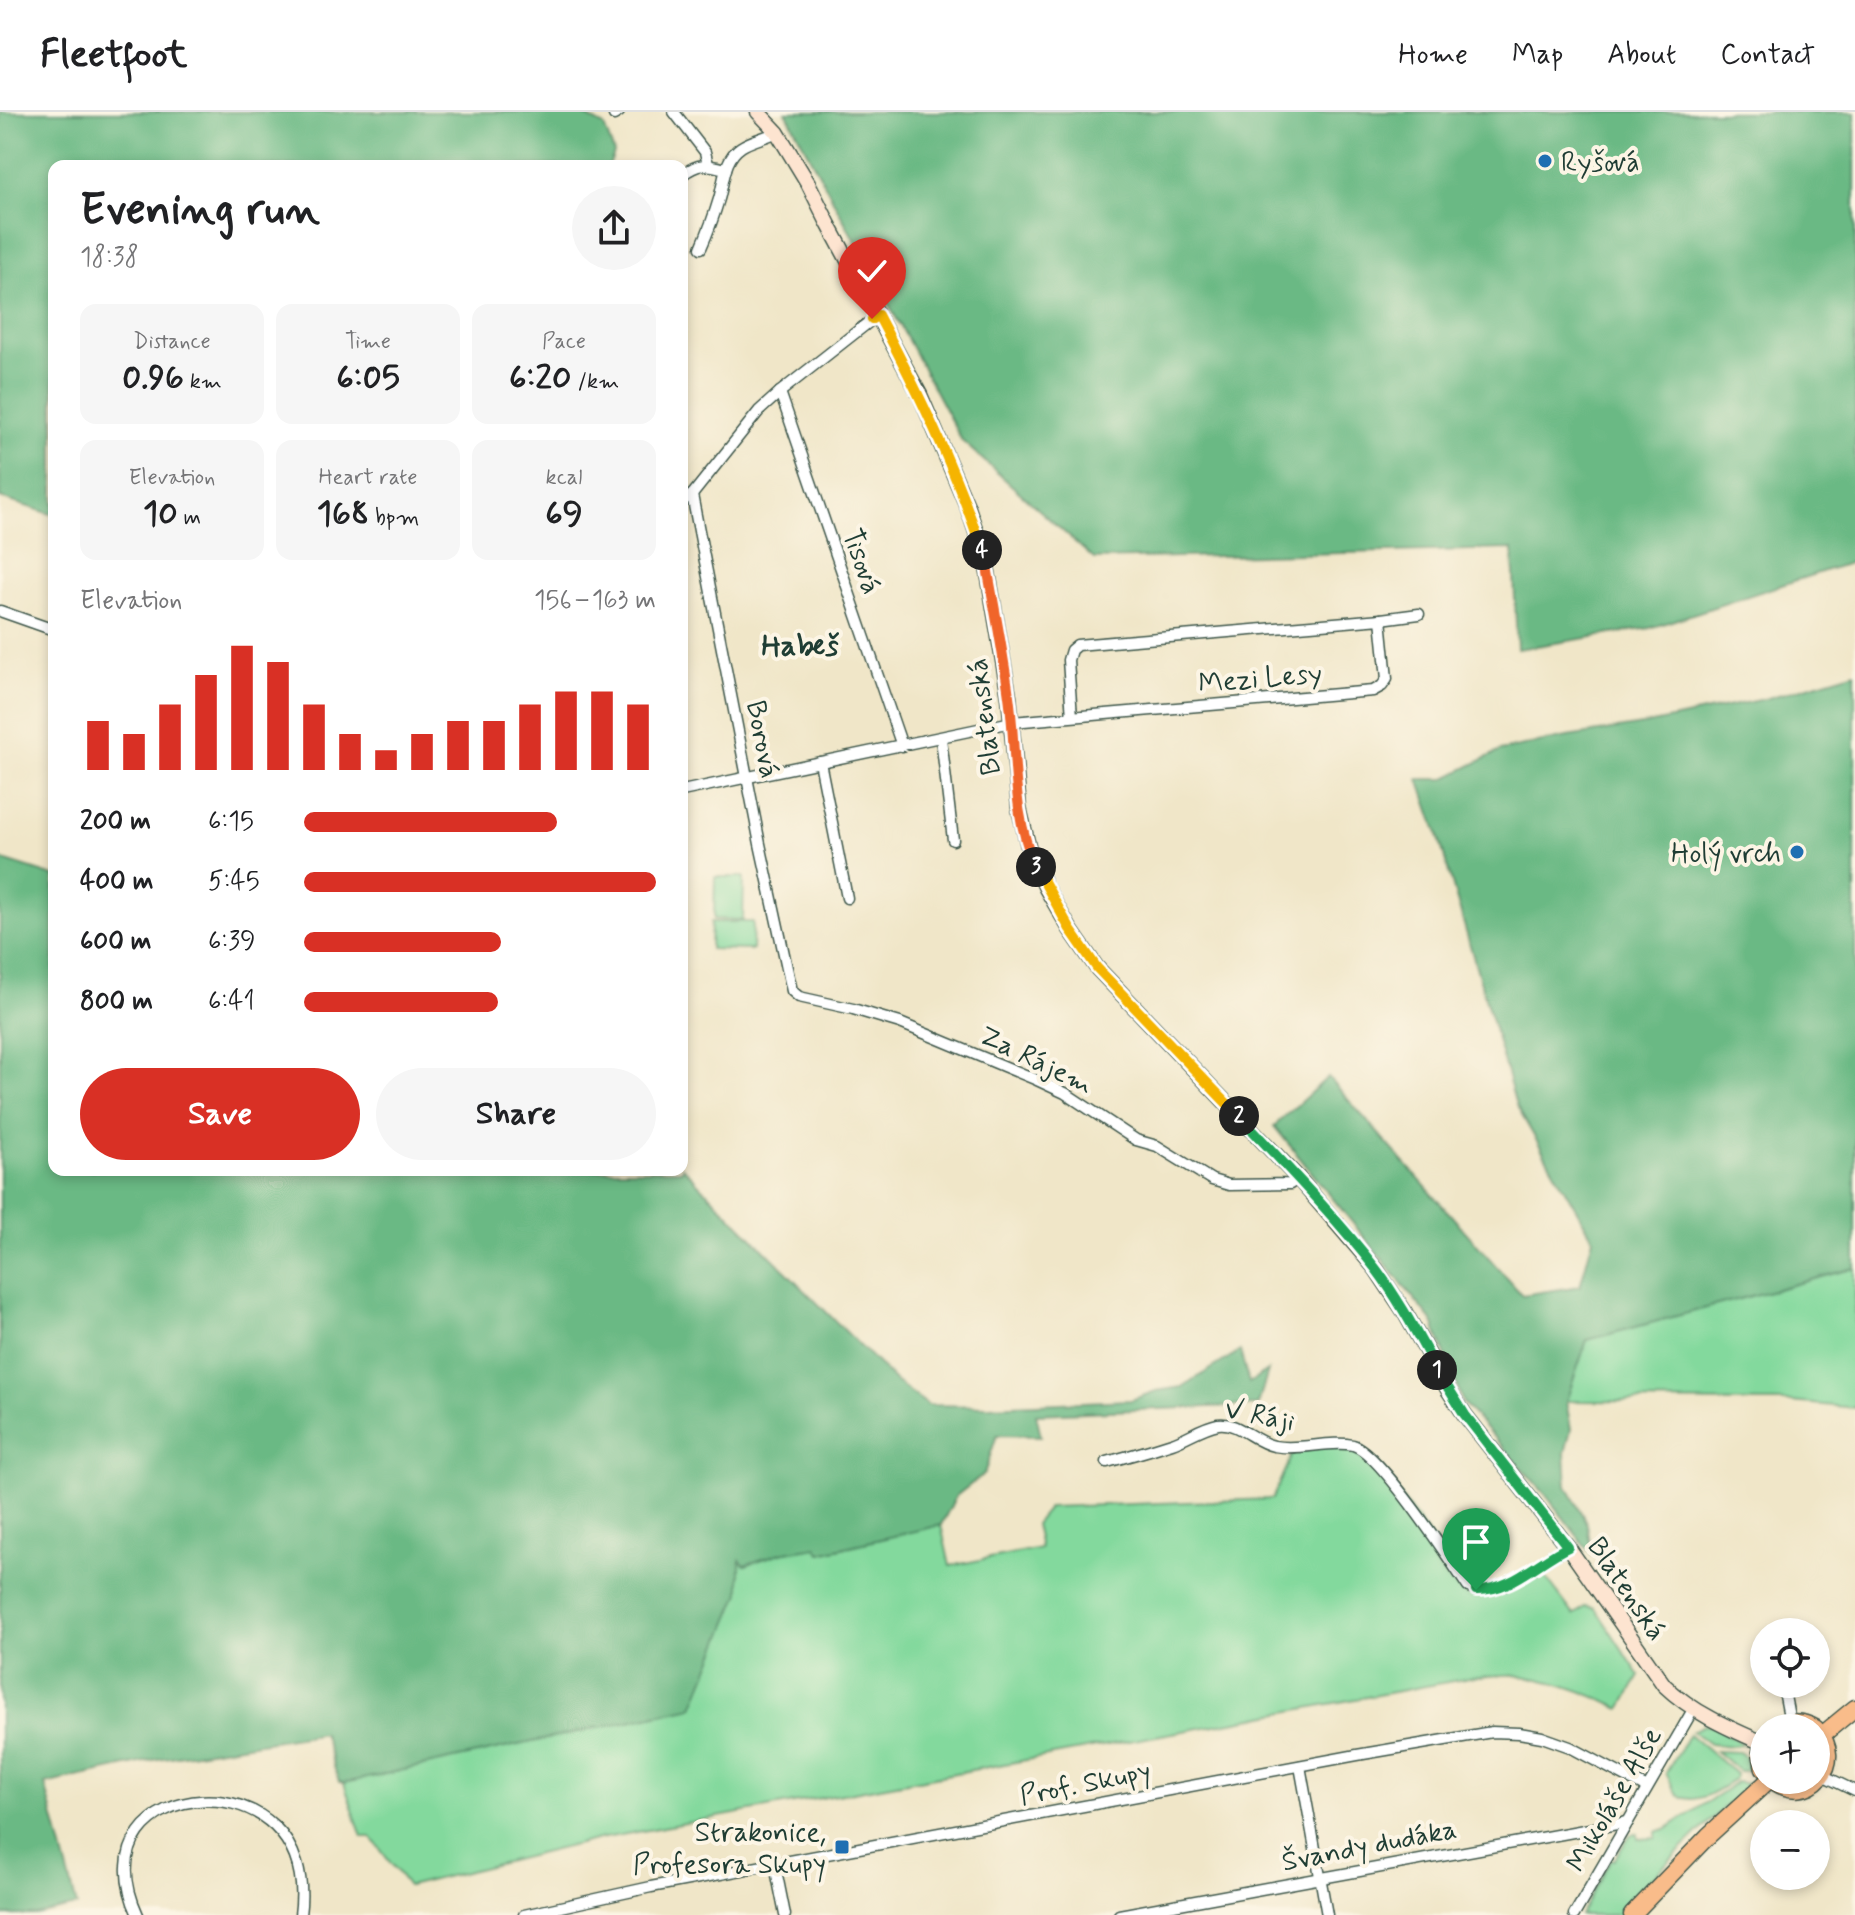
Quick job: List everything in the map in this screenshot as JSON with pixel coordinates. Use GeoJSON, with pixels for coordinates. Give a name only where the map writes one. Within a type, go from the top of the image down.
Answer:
{"type":"FeatureCollection","features":[{"type":"Feature","properties":{"kind":"main road"},"geometry":{"type":"LineString","coordinates":[[1830,1723],[1855,1708]]}},
{"type":"Feature","properties":{"kind":"main road"},"geometry":{"type":"LineString","coordinates":[[1632,1915],[1708,1836],[1754,1794]]}},
{"type":"Feature","properties":{"kind":"street"},"geometry":{"type":"LineString","coordinates":[[674,112],[705,152],[708,164]]}},
{"type":"Feature","properties":{"kind":"street","name":"Blatenská"},"geometry":{"type":"LineString","coordinates":[[758,112],[777,132],[808,183],[878,315],[920,395],[973,521],[986,561],[1009,696],[1019,808],[1030,854],[1070,929],[1097,968],[1298,1178],[1376,1269],[1465,1415],[1568,1547],[1654,1673],[1676,1696],[1694,1708],[1750,1736]]}},
{"type":"Feature","properties":{"kind":"street"},"geometry":{"type":"LineString","coordinates":[[701,248],[734,153],[777,132]]}},
{"type":"Feature","properties":{"kind":"street"},"geometry":{"type":"LineString","coordinates":[[688,170],[694,166],[708,164],[726,169]]}},
{"type":"Feature","properties":{"kind":"street"},"geometry":{"type":"LineString","coordinates":[[688,497],[759,411],[878,315]]}},
{"type":"Feature","properties":{"kind":"street","name":"Tisová"},"geometry":{"type":"LineString","coordinates":[[780,392],[902,746]]}},
{"type":"Feature","properties":{"kind":"street","name":"Borová"},"geometry":{"type":"LineString","coordinates":[[688,503],[792,991]]}},
{"type":"Feature","properties":{"kind":"street"},"geometry":{"type":"LineString","coordinates":[[0,611],[48,628]]}},
{"type":"Feature","properties":{"kind":"street","name":"Mezi Lesy"},"geometry":{"type":"LineString","coordinates":[[1072,717],[1068,660],[1071,650],[1077,645],[1419,614]]}},
{"type":"Feature","properties":{"kind":"street","name":"Mezi Lesy"},"geometry":{"type":"LineString","coordinates":[[688,790],[1012,722],[1373,691],[1387,679],[1381,619]]}},
{"type":"Feature","properties":{"kind":"street"},"geometry":{"type":"LineString","coordinates":[[941,738],[953,840]]}},
{"type":"Feature","properties":{"kind":"street"},"geometry":{"type":"LineString","coordinates":[[820,762],[847,898]]}},
{"type":"Feature","properties":{"kind":"street","name":"Za Rájem"},"geometry":{"type":"LineString","coordinates":[[792,991],[799,997],[900,1023],[1037,1080],[1065,1093],[1136,1140],[1157,1146],[1212,1180],[1229,1185],[1290,1184],[1298,1178]]}},
{"type":"Feature","properties":{"kind":"street","name":"V Ráji"},"geometry":{"type":"LineString","coordinates":[[1107,1462],[1172,1443],[1219,1424],[1234,1427],[1271,1446],[1351,1445],[1365,1452],[1384,1471],[1429,1529],[1468,1587],[1476,1590],[1496,1588],[1568,1547]]}},
{"type":"Feature","properties":{"kind":"street","name":"Mikoláše Alše"},"geometry":{"type":"LineString","coordinates":[[1574,1915],[1694,1708]]}},
{"type":"Feature","properties":{"kind":"street","name":"Prof. Skupy"},"geometry":{"type":"LineString","coordinates":[[524,1915],[651,1887],[1492,1732],[1542,1737],[1570,1747],[1647,1788]]}},
{"type":"Feature","properties":{"kind":"street"},"geometry":{"type":"LineString","coordinates":[[1300,1766],[1327,1915]]}},
{"type":"Feature","properties":{"kind":"street"},"geometry":{"type":"LineString","coordinates":[[1830,1779],[1855,1791]]}},
{"type":"Feature","properties":{"kind":"street"},"geometry":{"type":"LineString","coordinates":[[138,1915],[131,1901],[127,1873],[132,1842],[147,1822],[163,1810],[191,1800],[244,1806],[273,1823],[296,1860],[301,1892],[300,1915]]}},
{"type":"Feature","properties":{"kind":"street","name":"Švandy dudáka"},"geometry":{"type":"LineString","coordinates":[[1119,1915],[1628,1822]]}},
{"type":"Feature","properties":{"kind":"street"},"geometry":{"type":"LineString","coordinates":[[775,1865],[785,1915]]}},
{"type":"Feature","properties":{"kind":"green space"},"geometry":{"type":"Polygon","coordinates":[[[0,112],[578,112],[604,126],[614,153],[611,160],[48,160],[48,513],[0,498],[0,112]]]}},
{"type":"Feature","properties":{"kind":"green space"},"geometry":{"type":"Polygon","coordinates":[[[786,112],[1855,112],[1855,561],[1650,628],[1517,649],[1513,549],[1094,559],[962,441],[786,112]]]}},
{"type":"Feature","properties":{"kind":"green space"},"geometry":{"type":"Polygon","coordinates":[[[1855,672],[1855,1268],[1587,1340],[1566,1401],[1571,1429],[1565,1453],[1567,1486],[1587,1524],[1592,1555],[1545,1494],[1463,1403],[1433,1322],[1274,1126],[1328,1077],[1522,1295],[1580,1286],[1593,1238],[1516,1105],[1437,831],[1419,779],[1444,779],[1500,751],[1768,698],[1855,672]]]}},
{"type":"Feature","properties":{"kind":"green space"},"geometry":{"type":"Polygon","coordinates":[[[0,859],[48,874],[48,1176],[688,1176],[688,1173],[895,1381],[928,1405],[989,1406],[1131,1400],[1156,1391],[1182,1387],[1240,1351],[1249,1383],[1268,1371],[1258,1405],[1036,1414],[1041,1436],[997,1435],[984,1474],[956,1496],[941,1525],[820,1553],[817,1547],[780,1553],[745,1565],[740,1560],[740,1593],[693,1707],[344,1783],[339,1782],[323,1733],[158,1759],[45,1784],[77,1906],[36,1915],[0,1915],[0,859]]]}},
{"type":"Feature","properties":{"kind":"green space"},"geometry":{"type":"Polygon","coordinates":[[[715,877],[744,877],[743,920],[714,919],[715,877]]]}},
{"type":"Feature","properties":{"kind":"green space"},"geometry":{"type":"Polygon","coordinates":[[[711,922],[753,922],[752,950],[710,949],[711,922]]]}},
{"type":"Feature","properties":{"kind":"green space"},"geometry":{"type":"Polygon","coordinates":[[[1855,1268],[1855,1408],[1791,1402],[1566,1401],[1587,1340],[1855,1268]]]}},
{"type":"Feature","properties":{"kind":"green space"},"geometry":{"type":"Polygon","coordinates":[[[1343,1442],[1369,1454],[1462,1580],[1489,1593],[1540,1570],[1574,1615],[1586,1606],[1595,1608],[1640,1676],[1621,1709],[1556,1683],[1528,1677],[1469,1678],[599,1839],[408,1886],[371,1837],[362,1837],[344,1783],[693,1707],[739,1559],[745,1565],[780,1553],[817,1546],[820,1553],[941,1525],[950,1566],[1040,1548],[1035,1524],[1049,1507],[1272,1499],[1293,1452],[1343,1442]]]}},
{"type":"Feature","properties":{"kind":"green space"},"geometry":{"type":"Polygon","coordinates":[[[1704,1725],[1712,1726],[1743,1744],[1710,1744],[1692,1731],[1704,1725]]]}},
{"type":"Feature","properties":{"kind":"green space"},"geometry":{"type":"Polygon","coordinates":[[[1689,1734],[1736,1774],[1735,1779],[1722,1787],[1705,1796],[1689,1799],[1675,1791],[1666,1773],[1689,1734]]]}},
{"type":"Feature","properties":{"kind":"green space"},"geometry":{"type":"Polygon","coordinates":[[[1716,1751],[1739,1752],[1746,1757],[1746,1771],[1739,1771],[1716,1751]]]}},
{"type":"Feature","properties":{"kind":"green space"},"geometry":{"type":"Polygon","coordinates":[[[1737,1782],[1748,1784],[1619,1915],[1580,1915],[1611,1859],[1614,1860],[1630,1835],[1638,1834],[1638,1839],[1656,1838],[1656,1832],[1668,1828],[1737,1782]]]}},
{"type":"Feature","properties":{"kind":"place","name":"Ryšová"},"geometry":{"type":"Point","coordinates":[1545,161]}},
{"type":"Feature","properties":{"kind":"place","name":"Holý vrch"},"geometry":{"type":"Point","coordinates":[1797,852]}},
{"type":"Feature","properties":{"kind":"place","name":"Strakonice, Profesora Skupy"},"geometry":{"type":"Point","coordinates":[842,1847]}},
{"type":"Feature","properties":{"kind":"district","name":"Habeš"},"geometry":{"type":"Point","coordinates":[800,645]}},
{"type":"Feature","properties":{"kind":"route"},"geometry":{"type":"LineString","coordinates":[[872,319],[878,315],[920,395],[968,508],[986,561],[1009,696],[1019,808],[1030,854],[1046,888],[1097,968],[1298,1178],[1376,1269],[1465,1415],[1568,1547],[1496,1588],[1476,1590]]}}]}
